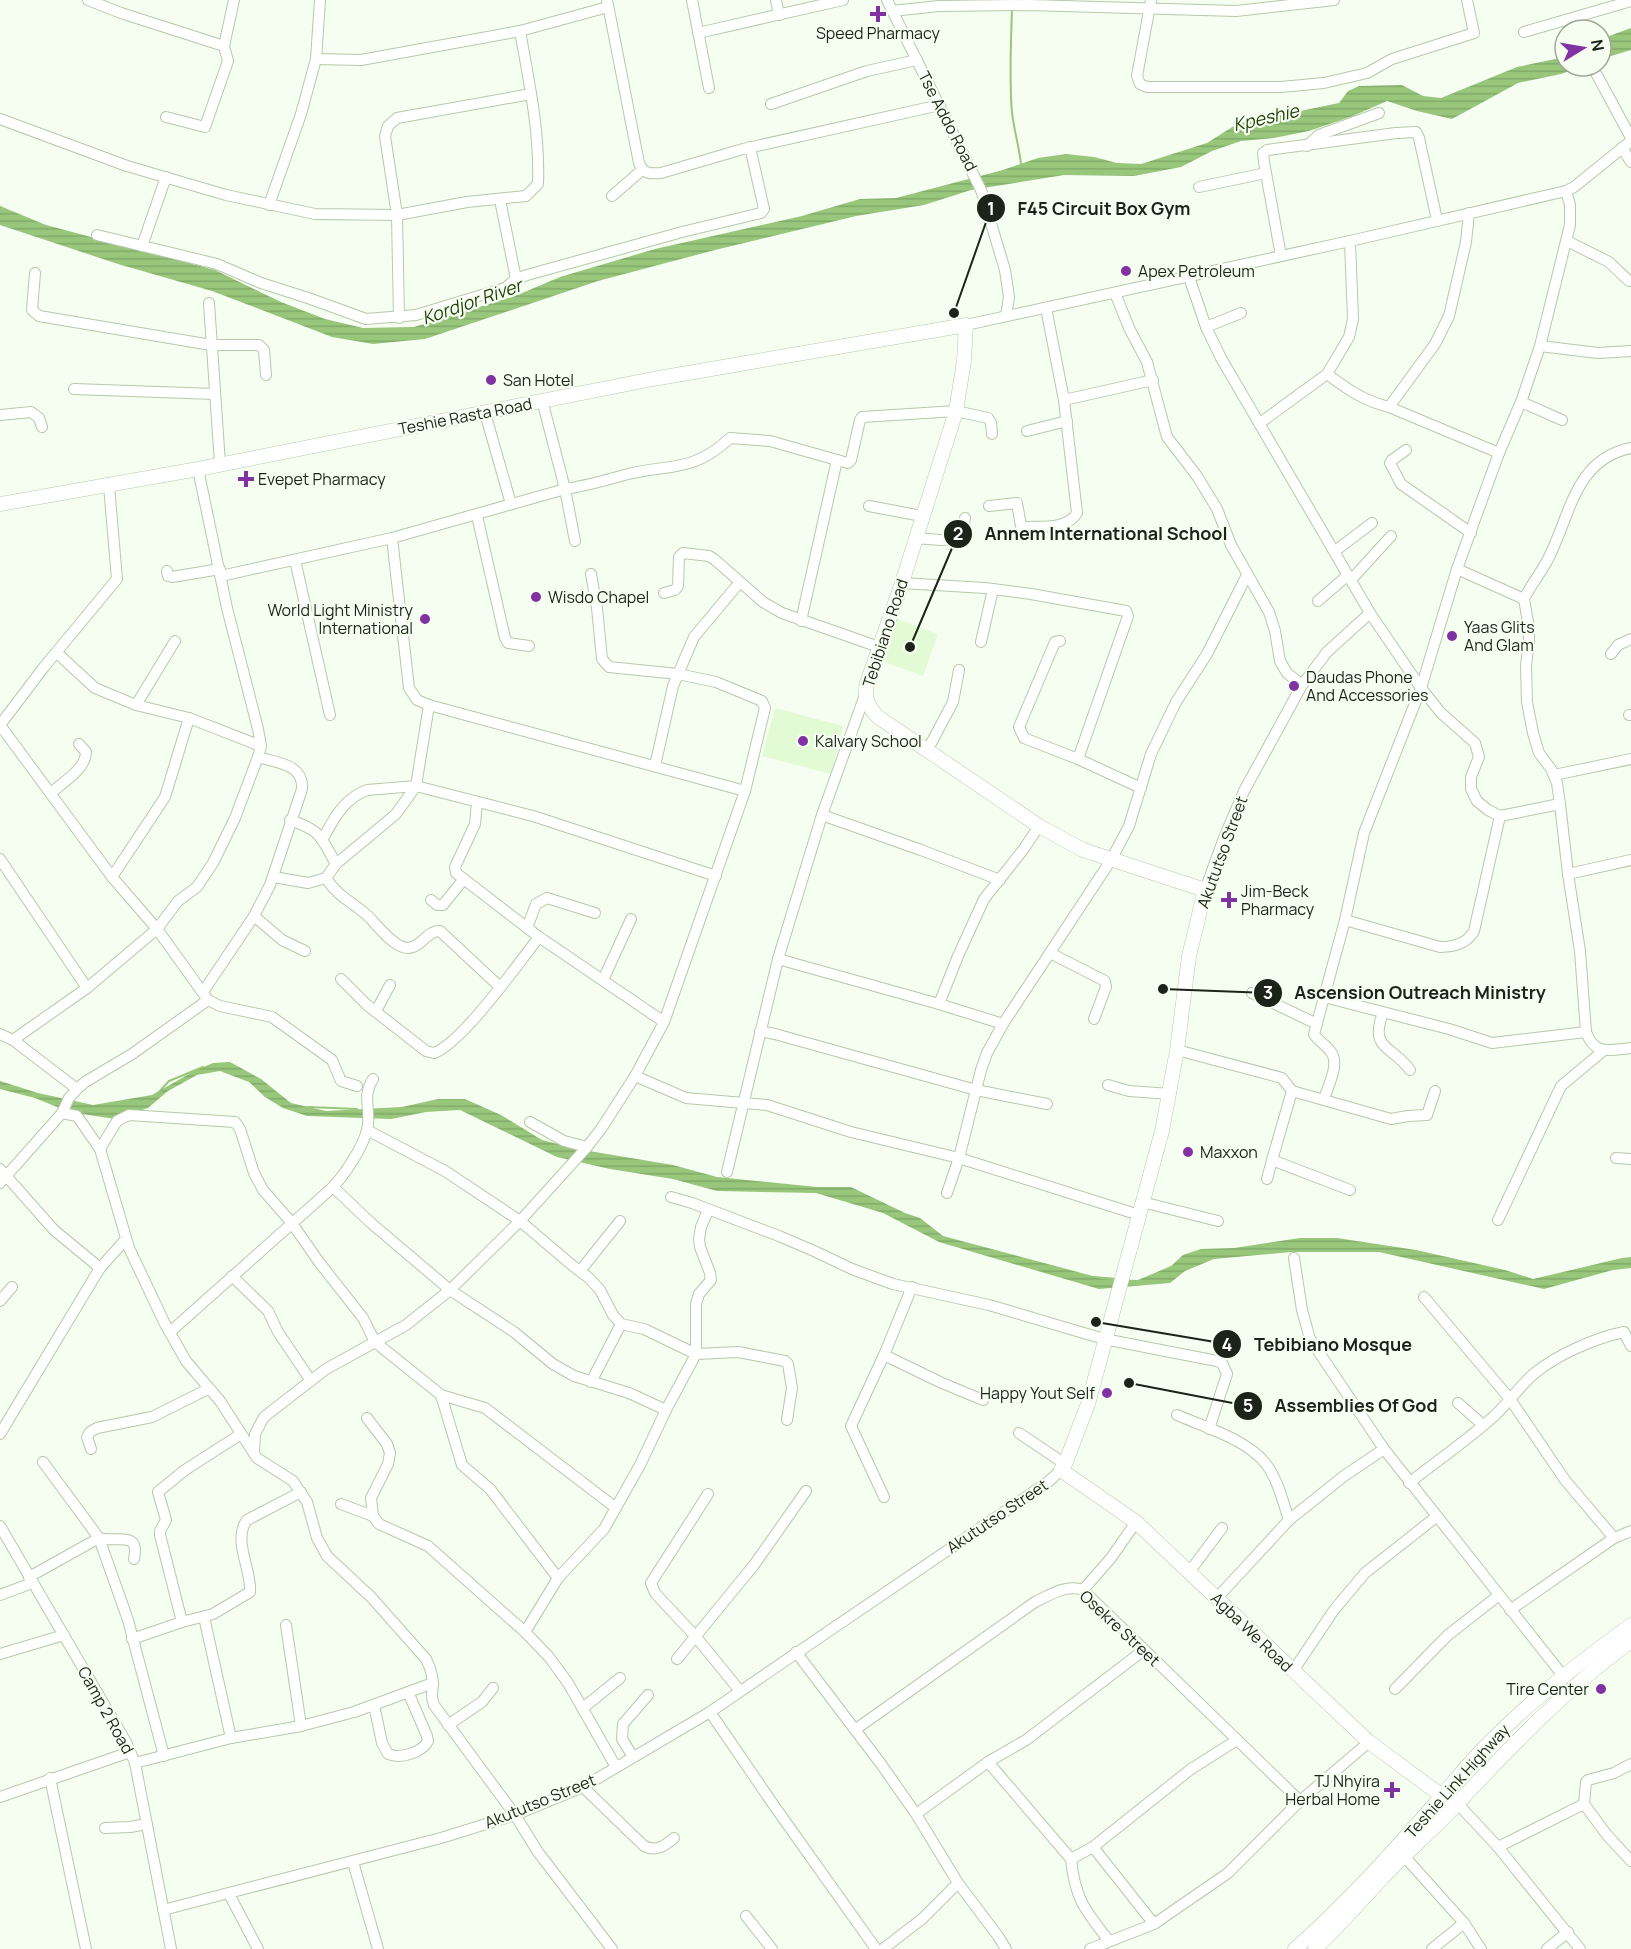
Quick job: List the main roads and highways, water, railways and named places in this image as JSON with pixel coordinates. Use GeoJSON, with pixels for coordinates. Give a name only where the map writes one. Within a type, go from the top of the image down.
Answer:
{"type":"FeatureCollection","features":[{"type":"Feature","properties":{"kind":"main road","name":"Teshie Rasta Road"},"geometry":{"type":"LineString","coordinates":[[0,504],[198,469],[653,379],[966,325]]}},
{"type":"Feature","properties":{"kind":"main road","name":"Tebibiano Road"},"geometry":{"type":"LineString","coordinates":[[966,325],[964,361],[956,411],[902,583],[879,647],[865,695],[869,705],[878,717],[1039,826],[1083,850],[1205,890]]}},
{"type":"Feature","properties":{"kind":"main road","name":"Akututso Street"},"geometry":{"type":"LineString","coordinates":[[1063,1467],[1088,1404],[1162,1131],[1177,1050],[1189,956],[1205,890]]}},
{"type":"Feature","properties":{"kind":"main road","name":"Agba We Road"},"geometry":{"type":"LineString","coordinates":[[1063,1467],[1136,1522],[1369,1742],[1442,1796],[1458,1804]]}},
{"type":"Feature","properties":{"kind":"main road","name":"Teshie Link Highway"},"geometry":{"type":"LineString","coordinates":[[1295,1949],[1344,1903],[1488,1743],[1564,1677],[1631,1625]]}},
{"type":"Feature","properties":{"kind":"main road","name":"Teshie Link Highway"},"geometry":{"type":"LineString","coordinates":[[1315,1949],[1404,1856],[1458,1804],[1493,1764],[1569,1692],[1631,1641]]}},
{"type":"Feature","properties":{"kind":"waterway"},"geometry":{"type":"LineString","coordinates":[[1012,9],[1011,100],[1021,164]]}},
{"type":"Feature","properties":{"kind":"waterway"},"geometry":{"type":"LineString","coordinates":[[159,1092],[169,1081],[203,1067]]}},
{"type":"Feature","properties":{"kind":"waterway"},"geometry":{"type":"LineString","coordinates":[[308,1107],[357,1109]]}},
{"type":"Feature","properties":{"kind":"waterway"},"geometry":{"type":"LineString","coordinates":[[1093,1277],[1117,1279]]}},
{"type":"Feature","properties":{"kind":"place","name":"Speed Pharmacy"},"geometry":{"type":"Point","coordinates":[878,14]}},
{"type":"Feature","properties":{"kind":"place","name":"Apex Petroleum"},"geometry":{"type":"Point","coordinates":[1126,271]}},
{"type":"Feature","properties":{"kind":"place","name":"F45 Circuit Box Gym"},"geometry":{"type":"Point","coordinates":[954,313]}},
{"type":"Feature","properties":{"kind":"place","name":"San Hotel"},"geometry":{"type":"Point","coordinates":[491,380]}},
{"type":"Feature","properties":{"kind":"place","name":"Evepet Pharmacy"},"geometry":{"type":"Point","coordinates":[246,479]}},
{"type":"Feature","properties":{"kind":"place","name":"Wisdo Chapel"},"geometry":{"type":"Point","coordinates":[536,597]}},
{"type":"Feature","properties":{"kind":"place","name":"World Light Ministry International"},"geometry":{"type":"Point","coordinates":[425,619]}},
{"type":"Feature","properties":{"kind":"place","name":"Yaas Glits And Glam"},"geometry":{"type":"Point","coordinates":[1452,636]}},
{"type":"Feature","properties":{"kind":"place","name":"Annem International School"},"geometry":{"type":"Point","coordinates":[910,647]}},
{"type":"Feature","properties":{"kind":"place","name":"Daudas Phone And Accessories"},"geometry":{"type":"Point","coordinates":[1294,686]}},
{"type":"Feature","properties":{"kind":"place","name":"Kalvary School"},"geometry":{"type":"Point","coordinates":[803,741]}},
{"type":"Feature","properties":{"kind":"place","name":"Jim-Beck Pharmacy"},"geometry":{"type":"Point","coordinates":[1229,900]}},
{"type":"Feature","properties":{"kind":"place","name":"Ascension Outreach Ministry"},"geometry":{"type":"Point","coordinates":[1163,989]}},
{"type":"Feature","properties":{"kind":"place","name":"Maxxon"},"geometry":{"type":"Point","coordinates":[1188,1152]}},
{"type":"Feature","properties":{"kind":"place","name":"Tebibiano Mosque"},"geometry":{"type":"Point","coordinates":[1096,1322]}},
{"type":"Feature","properties":{"kind":"place","name":"Assemblies Of God"},"geometry":{"type":"Point","coordinates":[1129,1383]}},
{"type":"Feature","properties":{"kind":"place","name":"Happy Yout Self"},"geometry":{"type":"Point","coordinates":[1107,1393]}},
{"type":"Feature","properties":{"kind":"place","name":"Tire Center"},"geometry":{"type":"Point","coordinates":[1601,1689]}},
{"type":"Feature","properties":{"kind":"place","name":"TJ Nhyira Herbal Home"},"geometry":{"type":"Point","coordinates":[1392,1790]}},
{"type":"Feature","properties":{"kind":"water label","name":"Kpeshie"},"geometry":{"type":"Point","coordinates":[1266,118]}},
{"type":"Feature","properties":{"kind":"water label","name":"Kordjor River"},"geometry":{"type":"Point","coordinates":[472,302]}}]}
